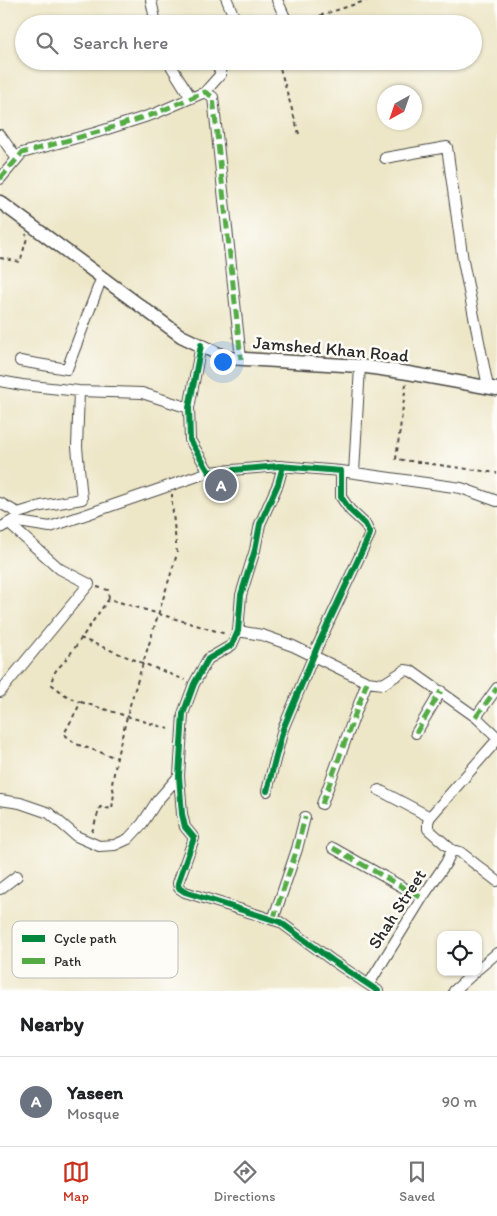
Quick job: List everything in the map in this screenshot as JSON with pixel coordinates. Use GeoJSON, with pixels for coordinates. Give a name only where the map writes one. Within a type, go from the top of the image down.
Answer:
{"type":"FeatureCollection","features":[{"type":"Feature","properties":{"kind":"street"},"geometry":{"type":"LineString","coordinates":[[151,0],[154,15]]}},
{"type":"Feature","properties":{"kind":"street"},"geometry":{"type":"LineString","coordinates":[[227,0],[233,15]]}},
{"type":"Feature","properties":{"kind":"street"},"geometry":{"type":"LineString","coordinates":[[277,0],[284,15]]}},
{"type":"Feature","properties":{"kind":"street"},"geometry":{"type":"LineString","coordinates":[[174,70],[191,98]]}},
{"type":"Feature","properties":{"kind":"street"},"geometry":{"type":"LineString","coordinates":[[0,178],[22,153],[154,114],[205,92],[221,74],[219,70]]}},
{"type":"Feature","properties":{"kind":"street"},"geometry":{"type":"LineString","coordinates":[[205,92],[213,97],[241,359]]}},
{"type":"Feature","properties":{"kind":"street"},"geometry":{"type":"LineString","coordinates":[[0,135],[17,159]]}},
{"type":"Feature","properties":{"kind":"street"},"geometry":{"type":"LineString","coordinates":[[385,158],[447,147],[463,261],[492,388]]}},
{"type":"Feature","properties":{"kind":"street","name":"Jamshed Khan Road"},"geometry":{"type":"LineString","coordinates":[[0,202],[181,336],[228,358],[360,366],[492,388]]}},
{"type":"Feature","properties":{"kind":"street"},"geometry":{"type":"LineString","coordinates":[[20,361],[67,369],[102,277]]}},
{"type":"Feature","properties":{"kind":"street"},"geometry":{"type":"LineString","coordinates":[[201,346],[188,408],[190,440],[209,472]]}},
{"type":"Feature","properties":{"kind":"street"},"geometry":{"type":"LineString","coordinates":[[354,473],[360,366]]}},
{"type":"Feature","properties":{"kind":"street"},"geometry":{"type":"LineString","coordinates":[[0,381],[22,385],[142,394],[188,408]]}},
{"type":"Feature","properties":{"kind":"street"},"geometry":{"type":"LineString","coordinates":[[0,503],[18,513],[41,506],[82,499],[77,447],[79,390]]}},
{"type":"Feature","properties":{"kind":"street"},"geometry":{"type":"LineString","coordinates":[[0,692],[89,584],[60,569],[4,526],[12,521],[50,527],[209,472],[283,466],[342,471],[460,488],[497,501]]}},
{"type":"Feature","properties":{"kind":"street"},"geometry":{"type":"LineString","coordinates":[[283,466],[278,484],[260,524],[255,550],[241,595],[237,634],[232,645],[208,659],[194,684],[182,714],[179,776],[182,814],[185,827],[194,838],[178,883],[179,888],[185,892],[280,922],[378,991]]}},
{"type":"Feature","properties":{"kind":"street"},"geometry":{"type":"LineString","coordinates":[[267,791],[283,729],[370,534],[365,524],[350,510],[341,497],[342,471]]}},
{"type":"Feature","properties":{"kind":"street"},"geometry":{"type":"LineString","coordinates":[[237,634],[262,635],[293,646],[366,682],[383,684],[405,670],[411,671],[476,717],[497,739],[430,817],[428,829],[452,850],[460,852],[497,881]]}},
{"type":"Feature","properties":{"kind":"street"},"geometry":{"type":"LineString","coordinates":[[322,804],[366,682]]}},
{"type":"Feature","properties":{"kind":"street"},"geometry":{"type":"LineString","coordinates":[[476,717],[497,688]]}},
{"type":"Feature","properties":{"kind":"street"},"geometry":{"type":"LineString","coordinates":[[416,733],[441,691]]}},
{"type":"Feature","properties":{"kind":"street"},"geometry":{"type":"LineString","coordinates":[[0,800],[20,803],[49,813],[76,836],[99,846],[115,845],[128,839],[142,824],[157,801],[179,776]]}},
{"type":"Feature","properties":{"kind":"street"},"geometry":{"type":"LineString","coordinates":[[379,790],[430,817]]}},
{"type":"Feature","properties":{"kind":"street"},"geometry":{"type":"LineString","coordinates":[[273,920],[297,849],[305,817]]}},
{"type":"Feature","properties":{"kind":"street"},"geometry":{"type":"LineString","coordinates":[[333,848],[422,898]]}},
{"type":"Feature","properties":{"kind":"street","name":"Shah Street"},"geometry":{"type":"LineString","coordinates":[[369,984],[446,863],[452,850]]}},
{"type":"Feature","properties":{"kind":"street"},"geometry":{"type":"LineString","coordinates":[[0,889],[16,876]]}},
{"type":"Feature","properties":{"kind":"street"},"geometry":{"type":"LineString","coordinates":[[482,966],[497,953]]}},
{"type":"Feature","properties":{"kind":"street"},"geometry":{"type":"LineString","coordinates":[[454,991],[471,976]]}},
{"type":"Feature","properties":{"kind":"path"},"geometry":{"type":"LineString","coordinates":[[322,15],[368,0]]}},
{"type":"Feature","properties":{"kind":"path"},"geometry":{"type":"LineString","coordinates":[[221,74],[227,70]]}},
{"type":"Feature","properties":{"kind":"path"},"geometry":{"type":"LineString","coordinates":[[281,70],[299,134]]}},
{"type":"Feature","properties":{"kind":"path"},"geometry":{"type":"LineString","coordinates":[[0,258],[20,262],[27,238],[19,216]]}},
{"type":"Feature","properties":{"kind":"path"},"geometry":{"type":"LineString","coordinates":[[408,373],[396,459],[497,473]]}},
{"type":"Feature","properties":{"kind":"path"},"geometry":{"type":"LineString","coordinates":[[89,841],[100,807],[112,809],[114,793],[112,784],[127,715],[177,554],[172,503],[173,485]]}},
{"type":"Feature","properties":{"kind":"path"},"geometry":{"type":"LineString","coordinates":[[89,584],[108,590],[109,599],[66,659],[54,670],[51,684],[68,697],[81,702],[182,732]]}},
{"type":"Feature","properties":{"kind":"path"},"geometry":{"type":"LineString","coordinates":[[109,599],[159,615],[237,634]]}},
{"type":"Feature","properties":{"kind":"path"},"geometry":{"type":"LineString","coordinates":[[80,638],[194,684]]}},
{"type":"Feature","properties":{"kind":"path"},"geometry":{"type":"LineString","coordinates":[[81,702],[64,734],[76,744],[117,758]]}},
{"type":"Feature","properties":{"kind":"marked path"},"geometry":{"type":"LineString","coordinates":[[0,179],[22,153],[154,114],[205,92],[213,97],[241,359]]}},
{"type":"Feature","properties":{"kind":"marked path"},"geometry":{"type":"LineString","coordinates":[[322,804],[367,682]]}},
{"type":"Feature","properties":{"kind":"marked path"},"geometry":{"type":"LineString","coordinates":[[476,717],[497,688]]}},
{"type":"Feature","properties":{"kind":"marked path"},"geometry":{"type":"LineString","coordinates":[[416,733],[441,691]]}},
{"type":"Feature","properties":{"kind":"marked path"},"geometry":{"type":"LineString","coordinates":[[273,920],[297,849],[305,817]]}},
{"type":"Feature","properties":{"kind":"marked path"},"geometry":{"type":"LineString","coordinates":[[333,848],[422,898]]}},
{"type":"Feature","properties":{"kind":"cycle path"},"geometry":{"type":"LineString","coordinates":[[201,345],[189,408],[190,440],[209,472],[279,466],[341,471],[341,497],[350,510],[365,524],[370,534],[318,645],[283,729],[267,791]]}},
{"type":"Feature","properties":{"kind":"cycle path"},"geometry":{"type":"LineString","coordinates":[[283,466],[278,484],[260,524],[255,550],[241,595],[238,631],[232,645],[208,659],[194,684],[183,714],[179,776],[182,814],[185,827],[194,838],[178,883],[179,888],[185,892],[280,922],[378,991]]}},
{"type":"Feature","properties":{"kind":"place","name":"Yaseen"},"geometry":{"type":"Point","coordinates":[221,485]}}]}
